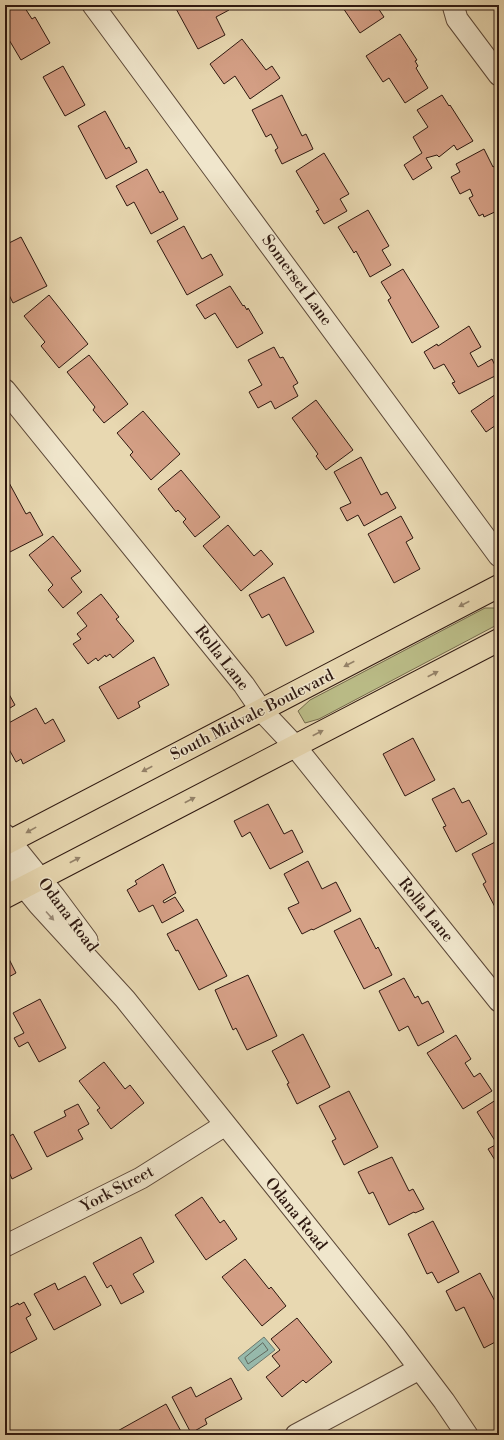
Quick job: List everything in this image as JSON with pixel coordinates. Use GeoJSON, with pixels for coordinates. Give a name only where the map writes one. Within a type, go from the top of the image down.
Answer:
{"type":"FeatureCollection","features":[{"type":"Feature","properties":{"kind":"main road","name":"South Midvale Boulevard"},"geometry":{"type":"LineString","coordinates":[[7,840],[499,586]]}},
{"type":"Feature","properties":{"kind":"main road"},"geometry":{"type":"LineString","coordinates":[[5,897],[294,745],[499,640]]}},
{"type":"Feature","properties":{"kind":"street","name":"Somerset Lane"},"geometry":{"type":"LineString","coordinates":[[93,5],[118,36],[499,556]]}},
{"type":"Feature","properties":{"kind":"street"},"geometry":{"type":"LineString","coordinates":[[452,5],[457,19],[499,76]]}},
{"type":"Feature","properties":{"kind":"street","name":"Rolla Lane"},"geometry":{"type":"LineString","coordinates":[[5,390],[244,684],[261,710],[294,745],[499,1001]]}},
{"type":"Feature","properties":{"kind":"street","name":"Odana Road"},"geometry":{"type":"LineString","coordinates":[[7,840],[32,882],[419,1369],[444,1401],[465,1434]]}},
{"type":"Feature","properties":{"kind":"street","name":"Odana Road"},"geometry":{"type":"LineString","coordinates":[[5,863],[32,882]]}},
{"type":"Feature","properties":{"kind":"street","name":"York Street"},"geometry":{"type":"LineString","coordinates":[[5,1246],[140,1178],[225,1125]]}},
{"type":"Feature","properties":{"kind":"street"},"geometry":{"type":"LineString","coordinates":[[296,1435],[419,1369]]}},
{"type":"Feature","properties":{"kind":"green space"},"geometry":{"type":"Polygon","coordinates":[[[485,608],[499,608],[499,623],[319,719],[305,723],[298,711],[310,700],[485,608]]]}},
{"type":"Feature","properties":{"kind":"water"},"geometry":{"type":"Polygon","coordinates":[[[264,1337],[275,1350],[248,1371],[238,1358],[264,1337]]]}},
{"type":"Feature","properties":{"kind":"building"},"geometry":{"type":"Polygon","coordinates":[[[5,5],[23,5],[32,19],[35,17],[50,43],[21,60],[5,33],[5,5]]]}},
{"type":"Feature","properties":{"kind":"building"},"geometry":{"type":"Polygon","coordinates":[[[174,5],[226,5],[229,10],[216,17],[225,35],[198,49],[174,5]]]}},
{"type":"Feature","properties":{"kind":"building"},"geometry":{"type":"Polygon","coordinates":[[[341,5],[376,5],[384,17],[360,33],[341,5]]]}},
{"type":"Feature","properties":{"kind":"building"},"geometry":{"type":"Polygon","coordinates":[[[400,34],[417,60],[415,61],[418,66],[416,68],[428,88],[405,103],[389,78],[383,82],[366,56],[400,34]]]}},
{"type":"Feature","properties":{"kind":"building"},"geometry":{"type":"Polygon","coordinates":[[[242,39],[266,70],[272,66],[280,78],[250,99],[235,76],[224,84],[210,64],[242,39]]]}},
{"type":"Feature","properties":{"kind":"building"},"geometry":{"type":"Polygon","coordinates":[[[63,66],[85,105],[65,116],[43,77],[63,66]]]}},
{"type":"Feature","properties":{"kind":"building"},"geometry":{"type":"Polygon","coordinates":[[[282,95],[302,136],[306,134],[313,149],[282,164],[275,150],[278,148],[271,134],[266,137],[252,110],[282,95]]]}},
{"type":"Feature","properties":{"kind":"building"},"geometry":{"type":"Polygon","coordinates":[[[442,95],[473,141],[457,150],[454,145],[439,157],[437,155],[426,158],[432,168],[413,180],[404,165],[422,153],[413,137],[428,127],[417,110],[442,95]]]}},
{"type":"Feature","properties":{"kind":"building"},"geometry":{"type":"Polygon","coordinates":[[[105,111],[126,149],[129,147],[137,162],[106,179],[78,126],[105,111]]]}},
{"type":"Feature","properties":{"kind":"building"},"geometry":{"type":"Polygon","coordinates":[[[484,149],[493,167],[496,165],[499,170],[496,172],[499,177],[499,210],[484,217],[483,214],[479,216],[469,198],[473,196],[470,189],[460,194],[451,177],[460,172],[456,164],[484,149]]]}},
{"type":"Feature","properties":{"kind":"building"},"geometry":{"type":"Polygon","coordinates":[[[324,153],[349,194],[340,199],[347,211],[324,224],[316,211],[319,210],[296,171],[324,153]]]}},
{"type":"Feature","properties":{"kind":"building"},"geometry":{"type":"Polygon","coordinates":[[[147,169],[160,193],[163,191],[178,219],[151,234],[134,202],[127,206],[116,186],[147,169]]]}},
{"type":"Feature","properties":{"kind":"building"},"geometry":{"type":"Polygon","coordinates":[[[368,210],[389,246],[382,250],[391,265],[370,277],[356,251],[354,253],[338,227],[368,210]]]}},
{"type":"Feature","properties":{"kind":"building"},"geometry":{"type":"Polygon","coordinates":[[[184,226],[202,259],[211,254],[223,275],[187,295],[157,241],[184,226]]]}},
{"type":"Feature","properties":{"kind":"building"},"geometry":{"type":"Polygon","coordinates":[[[21,237],[47,286],[13,303],[5,287],[5,245],[21,237]]]}},
{"type":"Feature","properties":{"kind":"building"},"geometry":{"type":"Polygon","coordinates":[[[403,269],[439,327],[412,343],[388,300],[391,298],[381,282],[403,269]]]}},
{"type":"Feature","properties":{"kind":"building"},"geometry":{"type":"Polygon","coordinates":[[[230,286],[243,306],[244,305],[247,310],[248,308],[263,333],[237,348],[215,313],[205,319],[196,305],[230,286]]]}},
{"type":"Feature","properties":{"kind":"building"},"geometry":{"type":"Polygon","coordinates":[[[49,295],[88,344],[59,368],[41,346],[45,342],[24,316],[49,295]]]}},
{"type":"Feature","properties":{"kind":"building"},"geometry":{"type":"Polygon","coordinates":[[[469,326],[481,347],[470,353],[478,367],[492,359],[499,374],[459,394],[452,383],[455,382],[444,364],[434,369],[424,352],[437,344],[438,346],[469,326]]]}},
{"type":"Feature","properties":{"kind":"building"},"geometry":{"type":"Polygon","coordinates":[[[274,347],[280,358],[283,357],[298,383],[293,386],[298,396],[275,409],[271,401],[258,408],[249,392],[262,385],[248,360],[274,347]]]}},
{"type":"Feature","properties":{"kind":"building"},"geometry":{"type":"Polygon","coordinates":[[[89,355],[128,404],[104,423],[93,410],[95,407],[67,372],[89,355]]]}},
{"type":"Feature","properties":{"kind":"building"},"geometry":{"type":"Polygon","coordinates":[[[499,392],[499,423],[486,432],[471,411],[499,392]]]}},
{"type":"Feature","properties":{"kind":"building"},"geometry":{"type":"Polygon","coordinates":[[[316,400],[353,450],[326,470],[316,456],[318,454],[292,418],[316,400]]]}},
{"type":"Feature","properties":{"kind":"building"},"geometry":{"type":"Polygon","coordinates":[[[143,411],[180,454],[151,480],[130,455],[133,452],[117,433],[143,411]]]}},
{"type":"Feature","properties":{"kind":"building"},"geometry":{"type":"Polygon","coordinates":[[[361,457],[381,495],[387,492],[396,508],[364,526],[358,515],[347,521],[340,508],[351,503],[334,472],[361,457]]]}},
{"type":"Feature","properties":{"kind":"building"},"geometry":{"type":"Polygon","coordinates":[[[181,470],[220,517],[195,537],[183,522],[186,519],[178,510],[176,512],[158,489],[181,470]]]}},
{"type":"Feature","properties":{"kind":"building"},"geometry":{"type":"Polygon","coordinates":[[[7,479],[26,514],[30,512],[43,535],[8,553],[5,547],[5,480],[7,479]]]}},
{"type":"Feature","properties":{"kind":"building"},"geometry":{"type":"Polygon","coordinates":[[[401,516],[413,538],[406,542],[420,569],[394,583],[368,534],[401,516]]]}},
{"type":"Feature","properties":{"kind":"building"},"geometry":{"type":"Polygon","coordinates":[[[228,525],[254,556],[261,550],[273,564],[241,591],[203,546],[228,525]]]}},
{"type":"Feature","properties":{"kind":"building"},"geometry":{"type":"Polygon","coordinates":[[[53,536],[81,571],[71,578],[82,592],[63,608],[48,590],[53,585],[29,555],[53,536]]]}},
{"type":"Feature","properties":{"kind":"building"},"geometry":{"type":"Polygon","coordinates":[[[284,577],[314,632],[286,646],[269,614],[262,618],[249,595],[284,577]]]}},
{"type":"Feature","properties":{"kind":"building"},"geometry":{"type":"Polygon","coordinates":[[[101,594],[119,617],[116,619],[134,641],[113,658],[110,654],[106,657],[105,655],[98,661],[96,658],[88,664],[73,644],[81,639],[77,634],[87,626],[77,613],[101,594]]]}},
{"type":"Feature","properties":{"kind":"building"},"geometry":{"type":"Polygon","coordinates":[[[154,657],[169,685],[138,702],[140,707],[118,719],[99,687],[154,657]]]}},
{"type":"Feature","properties":{"kind":"building"},"geometry":{"type":"Polygon","coordinates":[[[5,687],[15,705],[5,711],[5,687]]]}},
{"type":"Feature","properties":{"kind":"building"},"geometry":{"type":"Polygon","coordinates":[[[36,708],[45,724],[53,719],[65,741],[23,764],[21,759],[16,762],[5,742],[5,725],[36,708]]]}},
{"type":"Feature","properties":{"kind":"building"},"geometry":{"type":"Polygon","coordinates":[[[413,738],[435,780],[405,796],[383,754],[413,738]]]}},
{"type":"Feature","properties":{"kind":"building"},"geometry":{"type":"Polygon","coordinates":[[[454,788],[462,803],[469,800],[487,834],[456,852],[443,827],[446,826],[432,799],[454,788]]]}},
{"type":"Feature","properties":{"kind":"building"},"geometry":{"type":"Polygon","coordinates":[[[268,804],[284,834],[292,830],[303,852],[270,869],[250,832],[242,837],[234,821],[268,804]]]}},
{"type":"Feature","properties":{"kind":"building"},"geometry":{"type":"Polygon","coordinates":[[[499,840],[499,907],[496,909],[483,884],[486,882],[472,854],[499,840]]]}},
{"type":"Feature","properties":{"kind":"building"},"geometry":{"type":"Polygon","coordinates":[[[308,861],[322,889],[336,882],[351,911],[302,934],[288,908],[299,903],[284,874],[308,861]]]}},
{"type":"Feature","properties":{"kind":"building"},"geometry":{"type":"Polygon","coordinates":[[[163,864],[176,893],[163,901],[164,903],[175,897],[184,911],[162,923],[153,905],[139,912],[127,890],[137,884],[135,881],[163,864]]]}},
{"type":"Feature","properties":{"kind":"building"},"geometry":{"type":"Polygon","coordinates":[[[360,918],[376,949],[378,947],[392,975],[364,989],[334,931],[360,918]]]}},
{"type":"Feature","properties":{"kind":"building"},"geometry":{"type":"Polygon","coordinates":[[[197,919],[227,976],[199,990],[178,950],[176,951],[167,934],[197,919]]]}},
{"type":"Feature","properties":{"kind":"building"},"geometry":{"type":"Polygon","coordinates":[[[5,951],[16,973],[5,979],[5,951]]]}},
{"type":"Feature","properties":{"kind":"building"},"geometry":{"type":"Polygon","coordinates":[[[248,975],[277,1036],[247,1050],[236,1028],[233,1030],[215,990],[248,975]]]}},
{"type":"Feature","properties":{"kind":"building"},"geometry":{"type":"Polygon","coordinates":[[[404,978],[415,998],[418,996],[422,1004],[428,1001],[444,1032],[418,1046],[408,1026],[399,1031],[379,991],[404,978]]]}},
{"type":"Feature","properties":{"kind":"building"},"geometry":{"type":"Polygon","coordinates":[[[40,999],[66,1048],[39,1062],[28,1042],[19,1047],[14,1038],[24,1033],[13,1013],[40,999]]]}},
{"type":"Feature","properties":{"kind":"building"},"geometry":{"type":"Polygon","coordinates":[[[303,1034],[330,1087],[297,1104],[287,1084],[289,1083],[272,1051],[303,1034]]]}},
{"type":"Feature","properties":{"kind":"building"},"geometry":{"type":"Polygon","coordinates":[[[456,1035],[471,1059],[465,1063],[474,1077],[480,1073],[492,1091],[463,1109],[427,1053],[456,1035]]]}},
{"type":"Feature","properties":{"kind":"building"},"geometry":{"type":"Polygon","coordinates":[[[104,1062],[125,1089],[130,1085],[144,1103],[111,1129],[97,1110],[100,1108],[79,1081],[104,1062]]]}},
{"type":"Feature","properties":{"kind":"building"},"geometry":{"type":"Polygon","coordinates":[[[349,1091],[378,1147],[344,1165],[332,1141],[336,1139],[319,1106],[349,1091]]]}},
{"type":"Feature","properties":{"kind":"building"},"geometry":{"type":"Polygon","coordinates":[[[499,1098],[498,1165],[488,1149],[497,1144],[477,1112],[499,1098]]]}},
{"type":"Feature","properties":{"kind":"building"},"geometry":{"type":"Polygon","coordinates":[[[78,1104],[89,1124],[78,1130],[83,1139],[47,1157],[34,1132],[66,1116],[64,1111],[78,1104]]]}},
{"type":"Feature","properties":{"kind":"building"},"geometry":{"type":"Polygon","coordinates":[[[13,1134],[32,1169],[12,1179],[9,1172],[5,1174],[5,1139],[13,1134]]]}},
{"type":"Feature","properties":{"kind":"building"},"geometry":{"type":"Polygon","coordinates":[[[392,1157],[409,1191],[413,1189],[424,1209],[415,1213],[414,1212],[389,1225],[373,1192],[369,1194],[358,1172],[392,1157]]]}},
{"type":"Feature","properties":{"kind":"building"},"geometry":{"type":"Polygon","coordinates":[[[202,1197],[220,1223],[224,1220],[237,1239],[206,1260],[175,1215],[202,1197]]]}},
{"type":"Feature","properties":{"kind":"building"},"geometry":{"type":"Polygon","coordinates":[[[433,1221],[459,1272],[438,1283],[432,1272],[427,1274],[408,1234],[433,1221]]]}},
{"type":"Feature","properties":{"kind":"building"},"geometry":{"type":"Polygon","coordinates":[[[141,1237],[154,1262],[133,1274],[144,1292],[121,1304],[111,1285],[107,1288],[93,1263],[141,1237]]]}},
{"type":"Feature","properties":{"kind":"building"},"geometry":{"type":"Polygon","coordinates":[[[245,1259],[269,1289],[271,1287],[286,1306],[262,1326],[222,1277],[245,1259]]]}},
{"type":"Feature","properties":{"kind":"building"},"geometry":{"type":"Polygon","coordinates":[[[480,1273],[499,1309],[499,1340],[484,1348],[464,1307],[456,1311],[446,1291],[480,1273]]]}},
{"type":"Feature","properties":{"kind":"building"},"geometry":{"type":"Polygon","coordinates":[[[85,1276],[101,1305],[54,1330],[34,1294],[55,1283],[58,1290],[85,1276]]]}},
{"type":"Feature","properties":{"kind":"building"},"geometry":{"type":"Polygon","coordinates":[[[24,1302],[31,1315],[26,1318],[37,1339],[5,1356],[5,1310],[18,1303],[19,1305],[24,1302]]]}},
{"type":"Feature","properties":{"kind":"building"},"geometry":{"type":"Polygon","coordinates":[[[297,1318],[332,1362],[306,1383],[303,1380],[282,1397],[266,1377],[280,1366],[272,1356],[280,1350],[271,1339],[297,1318]]]}},
{"type":"Feature","properties":{"kind":"building"},"geometry":{"type":"Polygon","coordinates":[[[231,1378],[242,1399],[205,1419],[207,1424],[191,1433],[172,1397],[191,1387],[196,1397],[231,1378]]]}},
{"type":"Feature","properties":{"kind":"building"},"geometry":{"type":"Polygon","coordinates":[[[166,1404],[183,1435],[115,1435],[114,1433],[166,1404]]]}}]}
